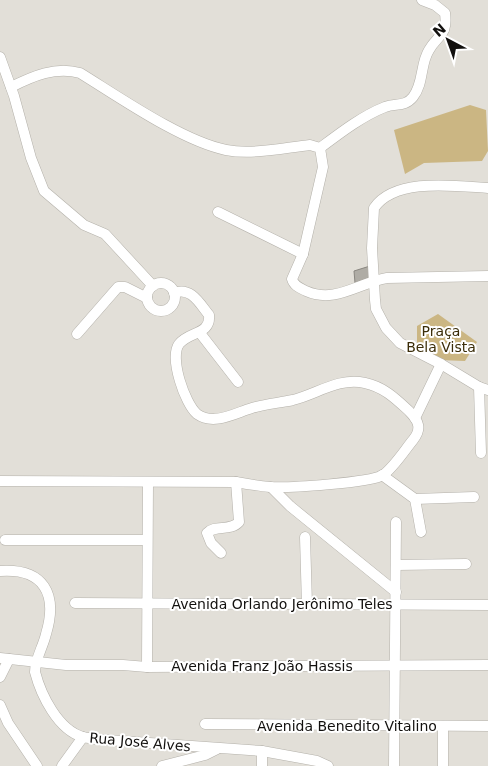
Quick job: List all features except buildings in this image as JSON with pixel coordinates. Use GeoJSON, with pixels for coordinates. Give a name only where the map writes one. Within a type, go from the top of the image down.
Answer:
{"type":"FeatureCollection","features":[{"type":"Feature","properties":{"kind":"street"},"geometry":{"type":"LineString","coordinates":[[320,148],[368,115],[387,106],[401,106],[412,99],[418,90],[425,56],[429,48],[444,33],[446,23],[445,13],[435,5],[422,0]]}},
{"type":"Feature","properties":{"kind":"street"},"geometry":{"type":"LineString","coordinates":[[0,57],[11,87],[31,158],[44,191],[84,225],[105,234],[153,286]]}},
{"type":"Feature","properties":{"kind":"street"},"geometry":{"type":"LineString","coordinates":[[11,87],[31,77],[68,70],[80,73],[190,136],[225,150],[240,152],[310,145],[320,148]]}},
{"type":"Feature","properties":{"kind":"street"},"geometry":{"type":"LineString","coordinates":[[320,148],[323,167],[303,254],[294,271],[292,282],[314,294],[340,294],[374,280],[488,276]]}},
{"type":"Feature","properties":{"kind":"street"},"geometry":{"type":"LineString","coordinates":[[481,453],[483,388],[400,343],[386,328],[376,309],[372,222],[374,208],[382,198],[421,186],[488,188]]}},
{"type":"Feature","properties":{"kind":"street"},"geometry":{"type":"LineString","coordinates":[[218,212],[303,254]]}},
{"type":"Feature","properties":{"kind":"street"},"geometry":{"type":"LineString","coordinates":[[77,334],[118,287],[125,287],[147,298],[152,308],[163,311],[173,305],[174,293],[172,289],[163,284],[153,286]]}},
{"type":"Feature","properties":{"kind":"street"},"geometry":{"type":"LineString","coordinates":[[147,298],[153,286]]}},
{"type":"Feature","properties":{"kind":"street"},"geometry":{"type":"LineString","coordinates":[[0,481],[236,482],[271,487],[299,486],[382,475],[415,437],[419,428],[414,416],[386,391],[356,381],[343,382],[295,399],[253,408],[223,418],[203,417],[193,410],[184,396],[176,363],[177,350],[180,343],[200,332],[209,323],[209,315],[190,293],[182,291],[174,293]]}},
{"type":"Feature","properties":{"kind":"street"},"geometry":{"type":"LineString","coordinates":[[200,332],[238,382]]}},
{"type":"Feature","properties":{"kind":"street"},"geometry":{"type":"LineString","coordinates":[[414,416],[441,364]]}},
{"type":"Feature","properties":{"kind":"street"},"geometry":{"type":"LineString","coordinates":[[382,475],[416,499],[474,497]]}},
{"type":"Feature","properties":{"kind":"street"},"geometry":{"type":"LineString","coordinates":[[220,553],[210,542],[207,533],[212,529],[232,528],[239,522],[236,482]]}},
{"type":"Feature","properties":{"kind":"street"},"geometry":{"type":"LineString","coordinates":[[147,667],[147,540],[150,516],[148,483]]}},
{"type":"Feature","properties":{"kind":"street"},"geometry":{"type":"LineString","coordinates":[[290,506],[299,486]]}},
{"type":"Feature","properties":{"kind":"street"},"geometry":{"type":"LineString","coordinates":[[271,487],[290,506],[396,592]]}},
{"type":"Feature","properties":{"kind":"street"},"geometry":{"type":"LineString","coordinates":[[416,499],[421,532]]}},
{"type":"Feature","properties":{"kind":"street"},"geometry":{"type":"LineString","coordinates":[[394,766],[396,522]]}},
{"type":"Feature","properties":{"kind":"street"},"geometry":{"type":"LineString","coordinates":[[305,537],[307,606]]}},
{"type":"Feature","properties":{"kind":"street"},"geometry":{"type":"LineString","coordinates":[[5,540],[147,540]]}},
{"type":"Feature","properties":{"kind":"street"},"geometry":{"type":"LineString","coordinates":[[396,565],[466,564]]}},
{"type":"Feature","properties":{"kind":"street"},"geometry":{"type":"LineString","coordinates":[[0,571],[23,572],[36,577],[47,589],[49,606],[47,631],[36,663]]}},
{"type":"Feature","properties":{"kind":"street","name":"Avenida Orlando Jerônimo Teles"},"geometry":{"type":"LineString","coordinates":[[75,603],[307,606],[396,603],[488,605]]}},
{"type":"Feature","properties":{"kind":"street"},"geometry":{"type":"LineString","coordinates":[[0,677],[5,658]]}},
{"type":"Feature","properties":{"kind":"street","name":"Avenida Franz João Hassis"},"geometry":{"type":"LineString","coordinates":[[5,658],[36,663],[147,667],[488,666]]}},
{"type":"Feature","properties":{"kind":"street","name":"Rua José Alves"},"geometry":{"type":"LineString","coordinates":[[36,663],[37,678],[52,709],[68,730],[83,737],[217,749],[262,751],[317,761],[328,766]]}},
{"type":"Feature","properties":{"kind":"street"},"geometry":{"type":"LineString","coordinates":[[0,705],[8,723],[37,766]]}},
{"type":"Feature","properties":{"kind":"street","name":"Avenida Benedito Vitalino"},"geometry":{"type":"LineString","coordinates":[[205,724],[488,726]]}},
{"type":"Feature","properties":{"kind":"street"},"geometry":{"type":"LineString","coordinates":[[443,726],[443,766]]}},
{"type":"Feature","properties":{"kind":"street"},"geometry":{"type":"LineString","coordinates":[[62,766],[83,737]]}},
{"type":"Feature","properties":{"kind":"street"},"geometry":{"type":"LineString","coordinates":[[162,766],[199,757],[217,749]]}},
{"type":"Feature","properties":{"kind":"street"},"geometry":{"type":"LineString","coordinates":[[262,751],[262,766]]}},
{"type":"Feature","properties":{"kind":"green space"},"geometry":{"type":"Polygon","coordinates":[[[470,105],[486,110],[488,151],[482,161],[424,163],[405,174],[394,130],[470,105]]]}},
{"type":"Feature","properties":{"kind":"green space","name":"Praça Bela Vista"},"geometry":{"type":"Polygon","coordinates":[[[438,314],[477,342],[465,361],[438,360],[417,344],[417,326],[438,314]]]}}]}
